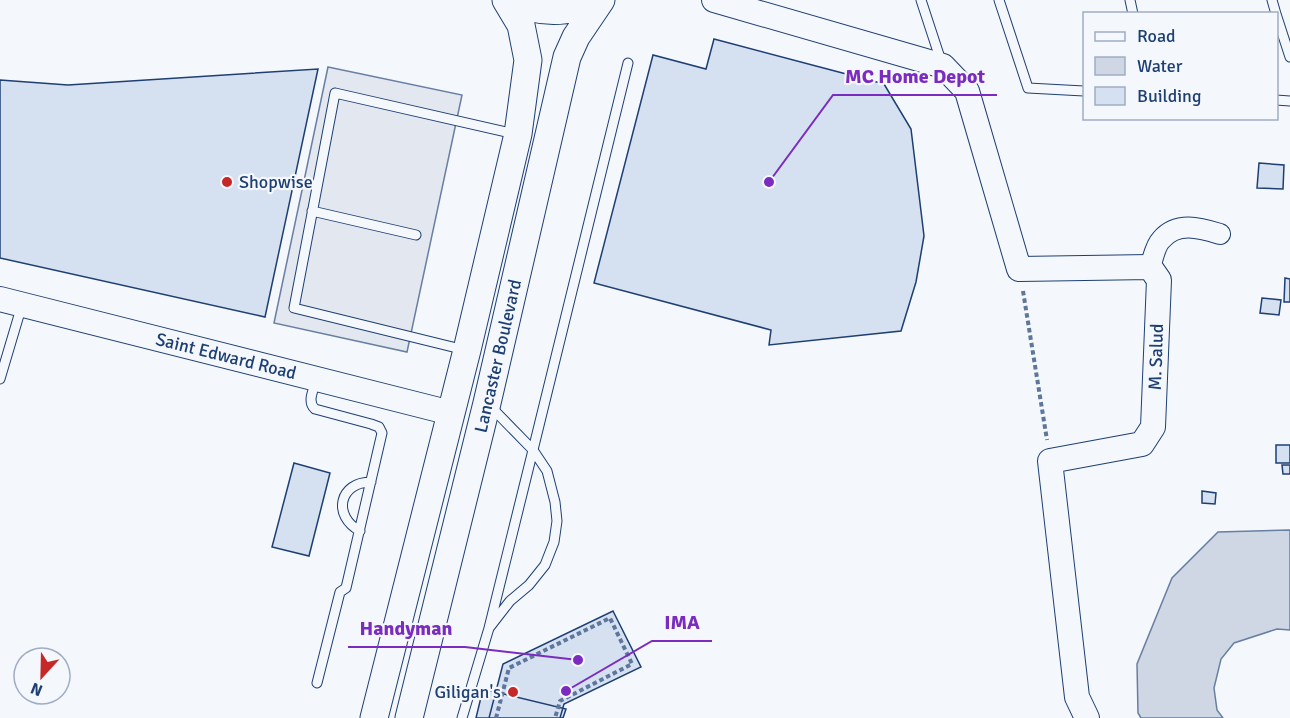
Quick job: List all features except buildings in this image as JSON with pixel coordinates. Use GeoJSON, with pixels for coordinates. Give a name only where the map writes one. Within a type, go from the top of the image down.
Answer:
{"type":"FeatureCollection","features":[{"type":"Feature","properties":{"kind":"main road","name":"Lancaster Boulevard"},"geometry":{"type":"LineString","coordinates":[[374,718],[467,350],[518,134],[528,60],[521,25],[506,0]]}},
{"type":"Feature","properties":{"kind":"main road"},"geometry":{"type":"LineString","coordinates":[[514,0],[542,10],[566,10],[593,0]]}},
{"type":"Feature","properties":{"kind":"main road","name":"Lancaster Boulevard"},"geometry":{"type":"LineString","coordinates":[[409,718],[487,403],[567,57],[576,37],[601,0]]}},
{"type":"Feature","properties":{"kind":"street"},"geometry":{"type":"LineString","coordinates":[[714,0],[943,66],[967,91],[1019,269],[1150,267],[1160,240],[1175,229],[1198,227],[1220,234]]}},
{"type":"Feature","properties":{"kind":"street","name":"M. Salud"},"geometry":{"type":"LineString","coordinates":[[1050,461],[1142,444],[1153,427],[1159,280],[1150,267]]}},
{"type":"Feature","properties":{"kind":"street","name":"Saint Edward Road"},"geometry":{"type":"LineString","coordinates":[[11,302],[451,413]]}},
{"type":"Feature","properties":{"kind":"street"},"geometry":{"type":"LineString","coordinates":[[1050,461],[1077,697],[1088,718]]}},
{"type":"Feature","properties":{"kind":"lane"},"geometry":{"type":"LineString","coordinates":[[921,0],[943,66]]}},
{"type":"Feature","properties":{"kind":"lane"},"geometry":{"type":"LineString","coordinates":[[999,0],[1028,88],[1083,90]]}},
{"type":"Feature","properties":{"kind":"lane"},"geometry":{"type":"LineString","coordinates":[[1278,20],[1290,57]]}},
{"type":"Feature","properties":{"kind":"lane"},"geometry":{"type":"LineString","coordinates":[[462,718],[489,628],[628,63]]}},
{"type":"Feature","properties":{"kind":"lane"},"geometry":{"type":"LineString","coordinates":[[467,350],[294,308],[335,93],[518,134]]}},
{"type":"Feature","properties":{"kind":"lane"},"geometry":{"type":"LineString","coordinates":[[312,211],[416,235]]}},
{"type":"Feature","properties":{"kind":"lane"},"geometry":{"type":"LineString","coordinates":[[0,379],[11,302]]}},
{"type":"Feature","properties":{"kind":"lane"},"geometry":{"type":"LineString","coordinates":[[316,379],[311,401],[315,409],[371,424],[379,427],[382,433],[346,588],[340,592],[317,683]]}},
{"type":"Feature","properties":{"kind":"lane"},"geometry":{"type":"LineString","coordinates":[[487,403],[533,450],[548,471],[557,521],[554,542],[545,565],[529,585],[510,601],[489,628]]}},
{"type":"Feature","properties":{"kind":"lane"},"geometry":{"type":"LineString","coordinates":[[360,531],[347,521],[342,505],[344,497],[355,485],[371,482]]}},
{"type":"Feature","properties":{"kind":"path"},"geometry":{"type":"LineString","coordinates":[[1019,269],[1050,461]]}},
{"type":"Feature","properties":{"kind":"path"},"geometry":{"type":"LineString","coordinates":[[496,718],[509,668],[610,618],[633,664],[560,701],[555,718]]}},
{"type":"Feature","properties":{"kind":"shaded area"},"geometry":{"type":"Polygon","coordinates":[[[328,67],[462,95],[407,352],[274,323],[328,67]]]}},
{"type":"Feature","properties":{"kind":"water"},"geometry":{"type":"Polygon","coordinates":[[[1290,530],[1290,630],[1277,629],[1234,643],[1221,659],[1214,688],[1217,710],[1223,718],[1141,718],[1138,713],[1137,664],[1172,578],[1218,532],[1290,530]]]}},
{"type":"Feature","properties":{"kind":"place","name":"Shopwise"},"geometry":{"type":"Point","coordinates":[227,182]}},
{"type":"Feature","properties":{"kind":"place","name":"MC Home Depot"},"geometry":{"type":"Point","coordinates":[769,182]}},
{"type":"Feature","properties":{"kind":"place","name":"Handyman"},"geometry":{"type":"Point","coordinates":[578,660]}},
{"type":"Feature","properties":{"kind":"place","name":"IMA"},"geometry":{"type":"Point","coordinates":[566,691]}},
{"type":"Feature","properties":{"kind":"place","name":"Giligan's"},"geometry":{"type":"Point","coordinates":[513,692]}}]}
